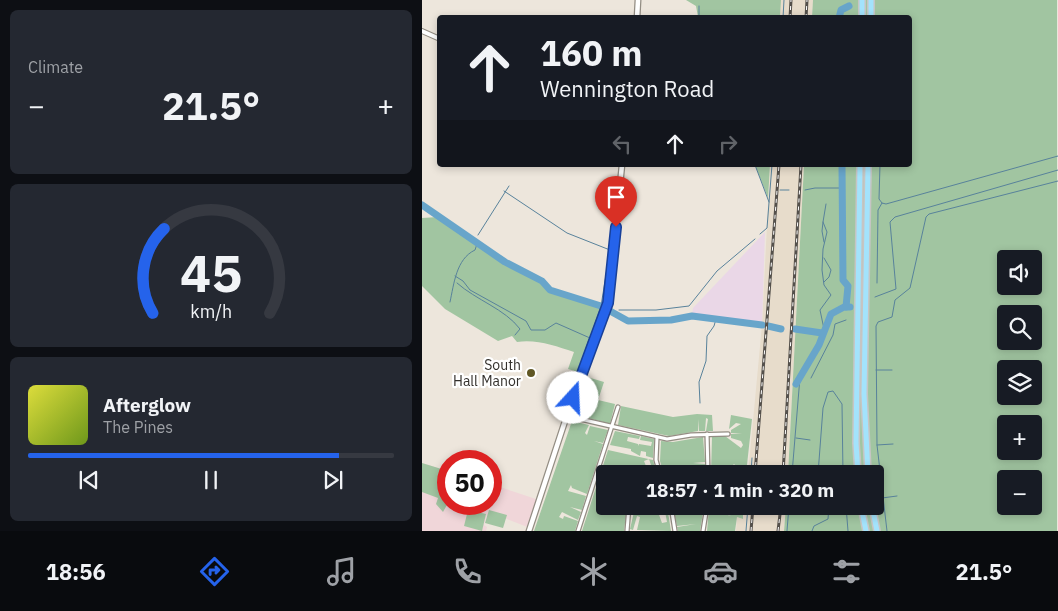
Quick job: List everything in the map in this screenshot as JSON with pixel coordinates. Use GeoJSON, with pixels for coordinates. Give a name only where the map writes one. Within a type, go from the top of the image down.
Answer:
{"type":"FeatureCollection","features":[{"type":"Feature","properties":{"kind":"highway"},"geometry":{"type":"LineString","coordinates":[[862,0],[862,15]]}},
{"type":"Feature","properties":{"kind":"highway"},"geometry":{"type":"LineString","coordinates":[[871,0],[871,15]]}},
{"type":"Feature","properties":{"kind":"highway"},"geometry":{"type":"LineString","coordinates":[[857,465],[856,443],[860,167]]}},
{"type":"Feature","properties":{"kind":"highway"},"geometry":{"type":"LineString","coordinates":[[868,167],[864,394],[868,465]]}},
{"type":"Feature","properties":{"kind":"highway"},"geometry":{"type":"LineString","coordinates":[[863,515],[866,531]]}},
{"type":"Feature","properties":{"kind":"highway"},"geometry":{"type":"LineString","coordinates":[[874,515],[877,531]]}},
{"type":"Feature","properties":{"kind":"main road"},"geometry":{"type":"LineString","coordinates":[[637,15],[638,0]]}},
{"type":"Feature","properties":{"kind":"main road"},"geometry":{"type":"LineString","coordinates":[[528,531],[607,306],[622,167]]}},
{"type":"Feature","properties":{"kind":"street"},"geometry":{"type":"LineString","coordinates":[[422,31],[437,38]]}},
{"type":"Feature","properties":{"kind":"street"},"geometry":{"type":"LineString","coordinates":[[578,531],[613,428],[618,406]]}},
{"type":"Feature","properties":{"kind":"street"},"geometry":{"type":"LineString","coordinates":[[567,416],[657,437],[676,438],[708,434],[728,434]]}},
{"type":"Feature","properties":{"kind":"street"},"geometry":{"type":"LineString","coordinates":[[708,434],[708,465]]}},
{"type":"Feature","properties":{"kind":"street"},"geometry":{"type":"LineString","coordinates":[[657,437],[657,465]]}},
{"type":"Feature","properties":{"kind":"street"},"geometry":{"type":"LineString","coordinates":[[627,531],[628,515]]}},
{"type":"Feature","properties":{"kind":"street"},"geometry":{"type":"LineString","coordinates":[[672,515],[675,531]]}},
{"type":"Feature","properties":{"kind":"street"},"geometry":{"type":"LineString","coordinates":[[703,531],[706,515]]}},
{"type":"Feature","properties":{"kind":"shaded area"},"geometry":{"type":"Polygon","coordinates":[[[781,0],[813,0],[812,15],[780,15],[781,0]]]}},
{"type":"Feature","properties":{"kind":"shaded area"},"geometry":{"type":"Polygon","coordinates":[[[770,167],[804,167],[788,465],[749,465],[762,325],[770,167]]]}},
{"type":"Feature","properties":{"kind":"shaded area"},"geometry":{"type":"Polygon","coordinates":[[[765,232],[762,325],[692,316],[693,308],[765,232]]]}},
{"type":"Feature","properties":{"kind":"shaded area"},"geometry":{"type":"Polygon","coordinates":[[[422,463],[437,468],[437,515],[487,515],[484,525],[487,527],[486,531],[422,531],[422,463]]]}},
{"type":"Feature","properties":{"kind":"shaded area"},"geometry":{"type":"Polygon","coordinates":[[[502,488],[539,500],[530,528],[497,515],[502,515],[502,488]]]}},
{"type":"Feature","properties":{"kind":"shaded area"},"geometry":{"type":"Polygon","coordinates":[[[744,515],[785,515],[784,531],[736,531],[737,517],[743,519],[744,515]]]}},
{"type":"Feature","properties":{"kind":"green space"},"geometry":{"type":"Polygon","coordinates":[[[686,0],[781,0],[780,15],[698,15],[696,6],[686,0]]]}},
{"type":"Feature","properties":{"kind":"green space"},"geometry":{"type":"Polygon","coordinates":[[[813,0],[1057,0],[1057,531],[784,531],[785,515],[884,515],[884,465],[788,465],[804,167],[912,167],[912,15],[812,15],[813,0]]]}},
{"type":"Feature","properties":{"kind":"green space"},"geometry":{"type":"Polygon","coordinates":[[[756,167],[770,167],[768,198],[756,167]]]}},
{"type":"Feature","properties":{"kind":"green space"},"geometry":{"type":"Polygon","coordinates":[[[438,217],[505,262],[542,281],[550,290],[603,305],[578,372],[568,369],[574,352],[539,342],[517,342],[512,336],[498,341],[445,309],[422,286],[422,218],[438,217]]]}},
{"type":"Feature","properties":{"kind":"green space"},"geometry":{"type":"Polygon","coordinates":[[[584,376],[604,382],[598,400],[615,404],[610,424],[574,414],[584,376]]]}},
{"type":"Feature","properties":{"kind":"green space"},"geometry":{"type":"Polygon","coordinates":[[[621,406],[673,417],[697,414],[712,415],[713,431],[706,431],[708,419],[706,418],[705,431],[699,431],[698,419],[698,431],[669,436],[618,425],[621,406]]]}},
{"type":"Feature","properties":{"kind":"green space"},"geometry":{"type":"Polygon","coordinates":[[[731,415],[752,419],[747,465],[711,465],[712,436],[725,436],[741,448],[743,445],[741,441],[731,438],[731,434],[742,434],[731,433],[731,430],[741,424],[736,423],[729,429],[731,415]]]}},
{"type":"Feature","properties":{"kind":"green space"},"geometry":{"type":"Polygon","coordinates":[[[572,421],[589,425],[585,433],[587,435],[590,426],[608,430],[603,443],[594,441],[603,444],[587,494],[572,488],[571,485],[568,491],[586,496],[582,510],[570,507],[581,512],[578,520],[562,512],[559,517],[563,519],[564,516],[578,521],[575,531],[534,531],[572,421]]]}},
{"type":"Feature","properties":{"kind":"green space"},"geometry":{"type":"Polygon","coordinates":[[[615,431],[640,436],[639,439],[628,437],[627,441],[639,446],[639,444],[651,446],[652,442],[640,440],[641,436],[654,439],[653,458],[646,456],[646,452],[641,451],[640,456],[631,451],[631,449],[610,445],[615,431]]]}},
{"type":"Feature","properties":{"kind":"green space"},"geometry":{"type":"Polygon","coordinates":[[[703,437],[705,462],[693,463],[705,465],[661,465],[661,441],[673,442],[703,437]]]}},
{"type":"Feature","properties":{"kind":"green space"},"geometry":{"type":"Polygon","coordinates":[[[608,450],[649,459],[644,461],[646,465],[603,465],[608,450]]]}},
{"type":"Feature","properties":{"kind":"green space"},"geometry":{"type":"Polygon","coordinates":[[[649,459],[653,460],[654,465],[651,465],[649,459]]]}},
{"type":"Feature","properties":{"kind":"green space"},"geometry":{"type":"Polygon","coordinates":[[[422,463],[437,468],[437,498],[422,492],[422,463]]]}},
{"type":"Feature","properties":{"kind":"green space"},"geometry":{"type":"Polygon","coordinates":[[[596,487],[596,515],[626,515],[624,531],[582,531],[596,487]]]}},
{"type":"Feature","properties":{"kind":"green space"},"geometry":{"type":"Polygon","coordinates":[[[467,515],[486,515],[482,531],[464,526],[467,515]]]}},
{"type":"Feature","properties":{"kind":"green space"},"geometry":{"type":"Polygon","coordinates":[[[487,515],[507,515],[503,528],[485,523],[487,515]]]}},
{"type":"Feature","properties":{"kind":"green space"},"geometry":{"type":"Polygon","coordinates":[[[633,515],[659,515],[662,523],[667,522],[666,515],[668,515],[671,531],[637,530],[640,517],[637,516],[633,530],[630,529],[633,515]]]}},
{"type":"Feature","properties":{"kind":"green space"},"geometry":{"type":"Polygon","coordinates":[[[675,515],[703,515],[700,531],[678,531],[677,527],[696,524],[677,526],[675,515]]]}},
{"type":"Feature","properties":{"kind":"green space"},"geometry":{"type":"Polygon","coordinates":[[[708,515],[731,516],[729,515],[743,515],[743,519],[737,517],[735,531],[707,531],[708,515]]]}},
{"type":"Feature","properties":{"kind":"waterway"},"geometry":{"type":"LineString","coordinates":[[783,15],[784,0]]}},
{"type":"Feature","properties":{"kind":"waterway"},"geometry":{"type":"LineString","coordinates":[[699,6],[699,15]]}},
{"type":"Feature","properties":{"kind":"waterway"},"geometry":{"type":"LineString","coordinates":[[840,15],[841,10],[849,6]]}},
{"type":"Feature","properties":{"kind":"waterway"},"geometry":{"type":"LineString","coordinates":[[877,283],[878,210],[882,203],[886,204],[1058,156]]}},
{"type":"Feature","properties":{"kind":"waterway"},"geometry":{"type":"LineString","coordinates":[[756,167],[769,202]]}},
{"type":"Feature","properties":{"kind":"waterway"},"geometry":{"type":"LineString","coordinates":[[760,234],[767,228],[772,167]]}},
{"type":"Feature","properties":{"kind":"waterway"},"geometry":{"type":"LineString","coordinates":[[842,167],[843,280],[848,286],[846,307]]}},
{"type":"Feature","properties":{"kind":"waterway"},"geometry":{"type":"LineString","coordinates":[[880,167],[879,199],[882,203]]}},
{"type":"Feature","properties":{"kind":"waterway"},"geometry":{"type":"LineString","coordinates":[[875,297],[896,289],[890,222],[895,217],[1058,170]]}},
{"type":"Feature","properties":{"kind":"waterway"},"geometry":{"type":"LineString","coordinates":[[887,531],[877,445],[876,326],[878,322],[892,317],[895,300],[910,288],[926,217],[929,214],[1058,181]]}},
{"type":"Feature","properties":{"kind":"waterway"},"geometry":{"type":"LineString","coordinates":[[478,235],[509,186]]}},
{"type":"Feature","properties":{"kind":"waterway"},"geometry":{"type":"LineString","coordinates":[[805,190],[843,188]]}},
{"type":"Feature","properties":{"kind":"waterway"},"geometry":{"type":"LineString","coordinates":[[780,190],[789,190]]}},
{"type":"Feature","properties":{"kind":"waterway"},"geometry":{"type":"LineString","coordinates":[[455,276],[463,281],[470,290],[526,321],[531,330],[545,330],[556,323],[590,338],[601,306],[610,250],[567,233],[504,191]]}},
{"type":"Feature","properties":{"kind":"waterway"},"geometry":{"type":"LineString","coordinates":[[824,329],[820,310],[831,295],[824,285],[822,270],[823,249],[827,232],[823,222],[826,204]]}},
{"type":"Feature","properties":{"kind":"waterway"},"geometry":{"type":"LineString","coordinates":[[422,205],[505,262],[542,281],[550,290],[601,306],[628,321],[671,320],[692,316],[762,325]]}},
{"type":"Feature","properties":{"kind":"waterway"},"geometry":{"type":"LineString","coordinates":[[823,222],[824,242]]}},
{"type":"Feature","properties":{"kind":"waterway"},"geometry":{"type":"LineString","coordinates":[[619,310],[656,310],[689,306],[717,271],[755,239]]}},
{"type":"Feature","properties":{"kind":"waterway"},"geometry":{"type":"LineString","coordinates":[[450,302],[460,266],[464,259],[475,250],[477,244]]}},
{"type":"Feature","properties":{"kind":"waterway"},"geometry":{"type":"LineString","coordinates":[[824,258],[831,270],[829,277],[824,282]]}},
{"type":"Feature","properties":{"kind":"waterway"},"geometry":{"type":"LineString","coordinates":[[457,283],[514,322],[520,329],[515,335]]}},
{"type":"Feature","properties":{"kind":"waterway"},"geometry":{"type":"LineString","coordinates":[[796,384],[819,345],[831,314],[844,307],[850,307]]}},
{"type":"Feature","properties":{"kind":"waterway"},"geometry":{"type":"LineString","coordinates":[[700,403],[699,382],[706,361],[707,336],[714,326],[716,319]]}},
{"type":"Feature","properties":{"kind":"waterway"},"geometry":{"type":"LineString","coordinates":[[811,378],[833,335],[835,324],[846,320]]}},
{"type":"Feature","properties":{"kind":"waterway"},"geometry":{"type":"LineString","coordinates":[[768,326],[781,329]]}},
{"type":"Feature","properties":{"kind":"waterway"},"geometry":{"type":"LineString","coordinates":[[795,329],[822,333]]}},
{"type":"Feature","properties":{"kind":"waterway"},"geometry":{"type":"LineString","coordinates":[[583,357],[589,339]]}},
{"type":"Feature","properties":{"kind":"waterway"},"geometry":{"type":"LineString","coordinates":[[876,370],[892,370]]}},
{"type":"Feature","properties":{"kind":"waterway"},"geometry":{"type":"LineString","coordinates":[[793,465],[800,377]]}},
{"type":"Feature","properties":{"kind":"waterway"},"geometry":{"type":"LineString","coordinates":[[819,465],[823,408],[828,392],[833,391],[842,404],[843,465]]}},
{"type":"Feature","properties":{"kind":"waterway"},"geometry":{"type":"LineString","coordinates":[[796,438],[810,440]]}},
{"type":"Feature","properties":{"kind":"waterway"},"geometry":{"type":"LineString","coordinates":[[877,445],[893,444]]}},
{"type":"Feature","properties":{"kind":"waterway"},"geometry":{"type":"LineString","coordinates":[[752,458],[752,465]]}},
{"type":"Feature","properties":{"kind":"waterway"},"geometry":{"type":"LineString","coordinates":[[884,498],[897,496]]}},
{"type":"Feature","properties":{"kind":"waterway"},"geometry":{"type":"LineString","coordinates":[[746,531],[747,515]]}},
{"type":"Feature","properties":{"kind":"waterway"},"geometry":{"type":"LineString","coordinates":[[787,531],[788,515]]}},
{"type":"Feature","properties":{"kind":"waterway"},"geometry":{"type":"LineString","coordinates":[[812,531],[814,526],[828,519],[828,515]]}},
{"type":"Feature","properties":{"kind":"waterway"},"geometry":{"type":"LineString","coordinates":[[847,515],[848,531]]}},
{"type":"Feature","properties":{"kind":"railway"},"geometry":{"type":"LineString","coordinates":[[790,15],[791,0]]}},
{"type":"Feature","properties":{"kind":"railway"},"geometry":{"type":"LineString","coordinates":[[806,15],[807,0]]}},
{"type":"Feature","properties":{"kind":"railway"},"geometry":{"type":"LineString","coordinates":[[756,465],[779,167]]}},
{"type":"Feature","properties":{"kind":"railway"},"geometry":{"type":"LineString","coordinates":[[784,465],[801,167]]}},
{"type":"Feature","properties":{"kind":"railway"},"geometry":{"type":"LineString","coordinates":[[751,531],[752,515]]}},
{"type":"Feature","properties":{"kind":"railway"},"geometry":{"type":"LineString","coordinates":[[778,531],[780,515]]}},
{"type":"Feature","properties":{"kind":"place","name":"South Hall Manor"},"geometry":{"type":"Point","coordinates":[531,373]}},
{"type":"Feature","properties":{"kind":"route"},"geometry":{"type":"LineString","coordinates":[[573,398],[608,303],[616,227]]}}]}
